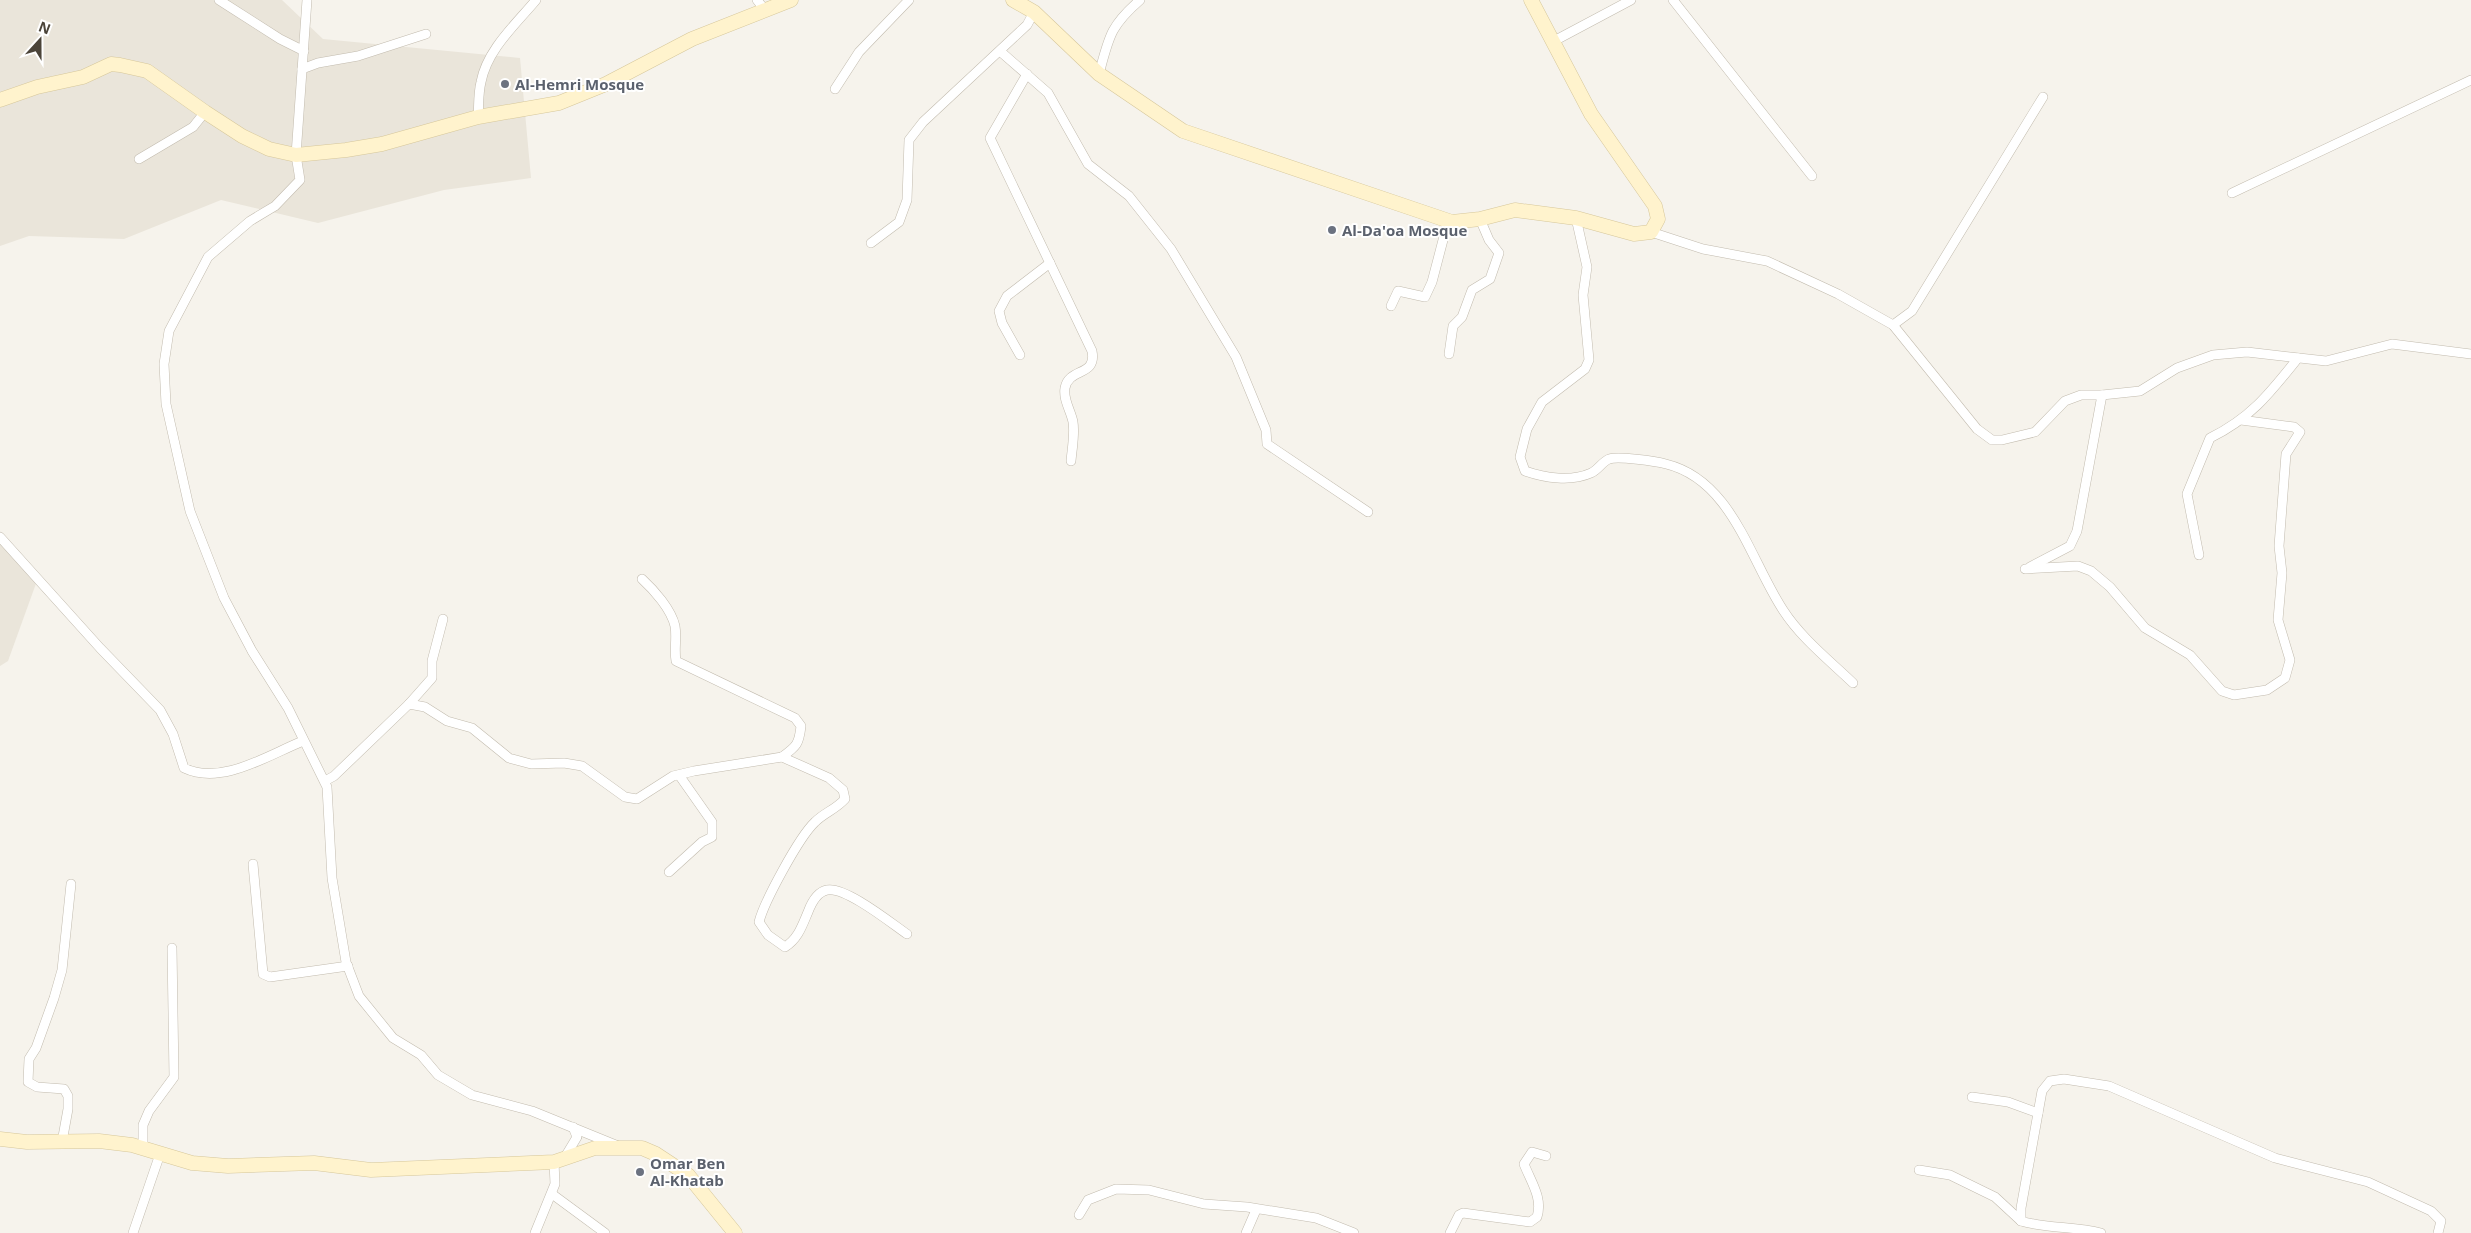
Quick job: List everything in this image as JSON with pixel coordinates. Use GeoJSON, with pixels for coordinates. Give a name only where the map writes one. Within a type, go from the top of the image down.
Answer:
{"type":"FeatureCollection","features":[{"type":"Feature","properties":{"kind":"street"},"geometry":{"type":"LineString","coordinates":[[219,0],[280,39],[304,51]]}},
{"type":"Feature","properties":{"kind":"street"},"geometry":{"type":"LineString","coordinates":[[306,0],[296,156],[300,180],[275,206],[250,221],[208,257],[169,331],[164,364],[166,404],[190,511],[224,598],[252,652],[288,708],[303,742],[325,781],[327,787],[332,878],[348,966],[360,996],[375,1017],[394,1038],[421,1055],[438,1075],[472,1095],[532,1111],[620,1147]]}},
{"type":"Feature","properties":{"kind":"street"},"geometry":{"type":"LineString","coordinates":[[478,117],[480,84],[484,69],[498,45],[536,0]]}},
{"type":"Feature","properties":{"kind":"street"},"geometry":{"type":"LineString","coordinates":[[0,100],[37,87],[83,77],[112,64],[146,71],[242,136],[269,149],[296,156],[382,144],[478,117],[558,103],[606,84],[761,5],[791,0]]}},
{"type":"Feature","properties":{"kind":"street"},"geometry":{"type":"LineString","coordinates":[[836,89],[859,52],[909,0]]}},
{"type":"Feature","properties":{"kind":"street"},"geometry":{"type":"LineString","coordinates":[[1012,0],[1034,12],[1099,74],[1182,131],[1321,176],[1448,221],[1480,219],[1515,210],[1576,218],[1634,234],[1651,232],[1703,249],[1767,261],[1838,294],[1893,325],[1977,429],[1992,440],[2002,440],[2035,432],[2065,401],[2081,394],[2102,395],[2140,391],[2177,368],[2214,355],[2247,352],[2326,361],[2392,344],[2471,354]]}},
{"type":"Feature","properties":{"kind":"street"},"geometry":{"type":"LineString","coordinates":[[1099,74],[1110,33],[1124,14],[1140,0]]}},
{"type":"Feature","properties":{"kind":"street"},"geometry":{"type":"LineString","coordinates":[[1531,0],[1591,114],[1654,206],[1658,219],[1651,232]]}},
{"type":"Feature","properties":{"kind":"street"},"geometry":{"type":"LineString","coordinates":[[1554,41],[1631,0]]}},
{"type":"Feature","properties":{"kind":"street"},"geometry":{"type":"LineString","coordinates":[[1673,0],[1812,176]]}},
{"type":"Feature","properties":{"kind":"street"},"geometry":{"type":"LineString","coordinates":[[871,244],[899,222],[908,200],[909,140],[923,122],[1028,26],[1034,12]]}},
{"type":"Feature","properties":{"kind":"street"},"geometry":{"type":"LineString","coordinates":[[302,69],[318,63],[358,56],[426,34]]}},
{"type":"Feature","properties":{"kind":"street"},"geometry":{"type":"LineString","coordinates":[[1001,52],[1048,93],[1088,164],[1130,196],[1171,249],[1236,357],[1266,430],[1267,444],[1368,512]]}},
{"type":"Feature","properties":{"kind":"street"},"geometry":{"type":"LineString","coordinates":[[1027,74],[990,138],[1092,351],[1094,359],[1091,367],[1073,376],[1065,386],[1066,398],[1073,423],[1071,461]]}},
{"type":"Feature","properties":{"kind":"street"},"geometry":{"type":"LineString","coordinates":[[2232,193],[2471,80]]}},
{"type":"Feature","properties":{"kind":"street"},"geometry":{"type":"LineString","coordinates":[[1893,325],[1912,311],[2043,97]]}},
{"type":"Feature","properties":{"kind":"street"},"geometry":{"type":"LineString","coordinates":[[139,159],[193,127],[205,112]]}},
{"type":"Feature","properties":{"kind":"street"},"geometry":{"type":"LineString","coordinates":[[1576,218],[1587,267],[1583,295],[1589,360],[1585,369],[1542,402],[1527,429],[1520,457],[1525,471],[1539,476],[1573,478],[1592,473],[1609,459],[1666,464],[1697,478],[1723,503],[1752,550],[1783,610],[1814,647],[1854,683]]}},
{"type":"Feature","properties":{"kind":"street"},"geometry":{"type":"LineString","coordinates":[[1449,354],[1453,326],[1462,317],[1472,290],[1490,279],[1499,253],[1489,240],[1480,219]]}},
{"type":"Feature","properties":{"kind":"street"},"geometry":{"type":"LineString","coordinates":[[1390,306],[1398,291],[1425,297],[1432,282],[1448,221]]}},
{"type":"Feature","properties":{"kind":"street"},"geometry":{"type":"LineString","coordinates":[[1020,354],[1002,323],[999,311],[1008,296],[1050,263]]}},
{"type":"Feature","properties":{"kind":"street"},"geometry":{"type":"LineString","coordinates":[[2198,555],[2188,494],[2210,438],[2241,420],[2270,394],[2298,358]]}},
{"type":"Feature","properties":{"kind":"street"},"geometry":{"type":"LineString","coordinates":[[2102,395],[2077,532],[2070,546],[2025,569],[2078,566],[2091,571],[2110,586],[2145,628],[2190,655],[2222,691],[2234,696],[2267,690],[2285,678],[2290,660],[2278,620],[2282,573],[2279,546],[2286,454],[2300,432],[2287,426],[2241,420]]}},
{"type":"Feature","properties":{"kind":"street"},"geometry":{"type":"LineString","coordinates":[[0,537],[100,648],[160,710],[173,734],[184,768],[195,773],[232,771],[303,742]]}},
{"type":"Feature","properties":{"kind":"street"},"geometry":{"type":"LineString","coordinates":[[409,704],[425,707],[447,722],[472,728],[509,758],[531,764],[564,763],[582,766],[625,797],[637,799],[678,775],[782,757],[796,746],[801,726],[795,718],[676,661],[674,649],[675,626],[654,590],[642,579]]}},
{"type":"Feature","properties":{"kind":"street"},"geometry":{"type":"LineString","coordinates":[[325,781],[334,776],[409,704],[432,678],[432,661],[443,619]]}},
{"type":"Feature","properties":{"kind":"street"},"geometry":{"type":"LineString","coordinates":[[782,757],[829,778],[843,790],[845,799],[837,809],[815,822],[798,845],[762,909],[759,922],[768,935],[785,947],[795,941],[811,905],[820,892],[829,889],[844,892],[907,934]]}},
{"type":"Feature","properties":{"kind":"street"},"geometry":{"type":"LineString","coordinates":[[669,872],[702,842],[712,837],[712,822],[678,775]]}},
{"type":"Feature","properties":{"kind":"street"},"geometry":{"type":"LineString","coordinates":[[253,864],[263,974],[270,977],[348,966]]}},
{"type":"Feature","properties":{"kind":"street"},"geometry":{"type":"LineString","coordinates":[[62,1142],[68,1096],[64,1089],[38,1087],[28,1082],[28,1072],[29,1059],[36,1048],[62,970],[71,884]]}},
{"type":"Feature","properties":{"kind":"street"},"geometry":{"type":"LineString","coordinates":[[143,1149],[143,1125],[149,1111],[174,1077],[172,948]]}},
{"type":"Feature","properties":{"kind":"street"},"geometry":{"type":"LineString","coordinates":[[2021,1221],[2020,1208],[2042,1091],[2050,1081],[2064,1079],[2109,1086],[2275,1158],[2368,1182],[2431,1211],[2441,1221],[2438,1233]]}},
{"type":"Feature","properties":{"kind":"street"},"geometry":{"type":"LineString","coordinates":[[1972,1097],[2008,1102],[2038,1113]]}},
{"type":"Feature","properties":{"kind":"street"},"geometry":{"type":"LineString","coordinates":[[535,1233],[552,1194],[558,1160],[572,1149],[577,1137],[573,1127]]}},
{"type":"Feature","properties":{"kind":"street"},"geometry":{"type":"LineString","coordinates":[[0,1139],[27,1142],[99,1141],[143,1149],[192,1163],[314,1163],[371,1170],[558,1160],[595,1148],[642,1148],[656,1154],[688,1175],[735,1233]]}},
{"type":"Feature","properties":{"kind":"street"},"geometry":{"type":"LineString","coordinates":[[1450,1233],[1459,1215],[1463,1213],[1530,1222],[1537,1218],[1539,1210],[1538,1196],[1524,1164],[1532,1152],[1546,1156]]}},
{"type":"Feature","properties":{"kind":"street"},"geometry":{"type":"LineString","coordinates":[[133,1233],[160,1154]]}},
{"type":"Feature","properties":{"kind":"street"},"geometry":{"type":"LineString","coordinates":[[1919,1170],[1950,1175],[1995,1197],[2021,1221],[2034,1225],[2086,1229],[2102,1233]]}},
{"type":"Feature","properties":{"kind":"street"},"geometry":{"type":"LineString","coordinates":[[1079,1214],[1088,1200],[1116,1189],[1149,1190],[1204,1204],[1247,1207],[1256,1210],[1316,1218],[1354,1233]]}},
{"type":"Feature","properties":{"kind":"street"},"geometry":{"type":"LineString","coordinates":[[552,1194],[606,1233]]}},
{"type":"Feature","properties":{"kind":"street"},"geometry":{"type":"LineString","coordinates":[[1246,1233],[1256,1210]]}},
{"type":"Feature","properties":{"kind":"shaded area"},"geometry":{"type":"Polygon","coordinates":[[[0,0],[282,0],[323,39],[520,58],[531,178],[444,190],[318,223],[221,200],[124,239],[29,236],[0,246],[0,0]]]}},
{"type":"Feature","properties":{"kind":"shaded area"},"geometry":{"type":"Polygon","coordinates":[[[0,531],[38,578],[8,661],[0,666],[0,531]]]}},
{"type":"Feature","properties":{"kind":"place","name":"Al-Hemri Mosque"},"geometry":{"type":"Point","coordinates":[505,84]}},
{"type":"Feature","properties":{"kind":"place","name":"Al-Da'oa Mosque"},"geometry":{"type":"Point","coordinates":[1332,230]}},
{"type":"Feature","properties":{"kind":"place","name":"Omar Ben Al-Khatab"},"geometry":{"type":"Point","coordinates":[640,1172]}}]}
